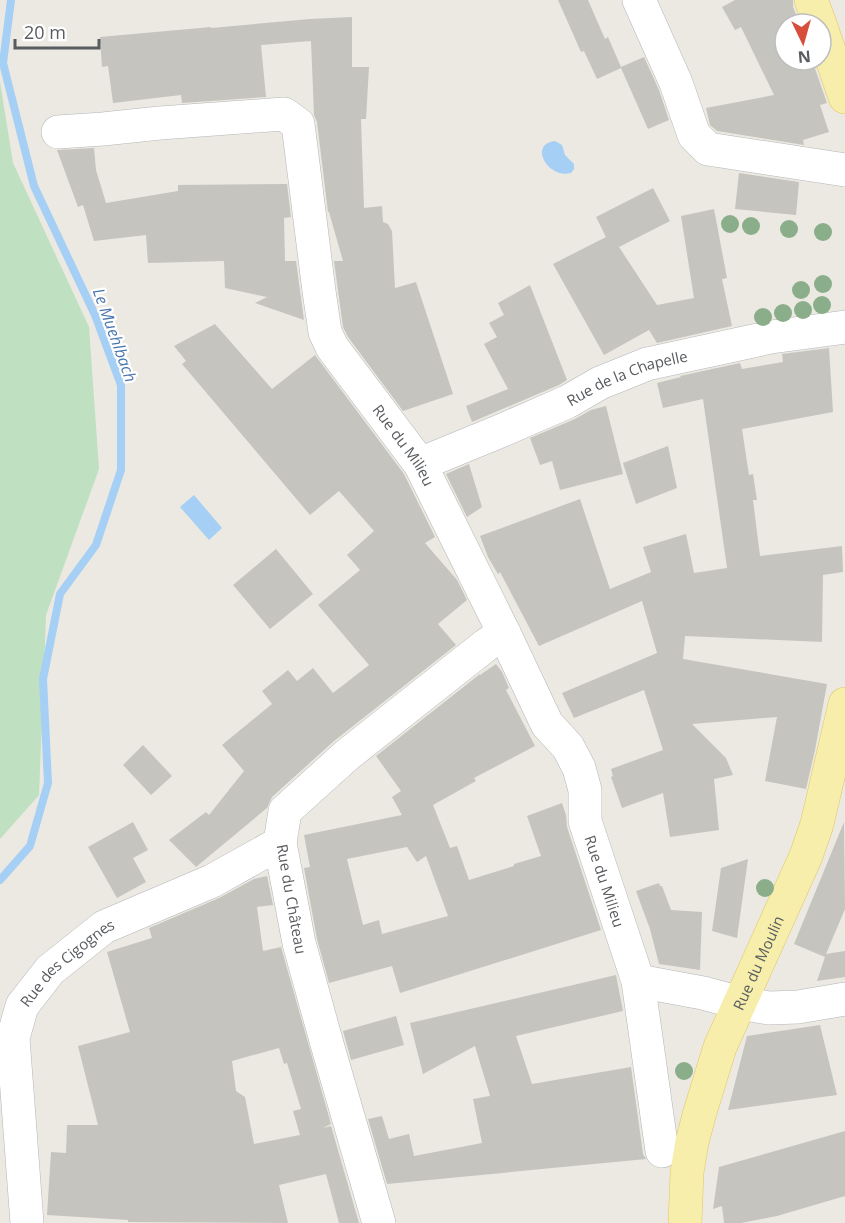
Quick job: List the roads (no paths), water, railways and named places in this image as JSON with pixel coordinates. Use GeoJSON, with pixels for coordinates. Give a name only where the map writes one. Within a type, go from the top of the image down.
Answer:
{"type":"FeatureCollection","features":[{"type":"Feature","properties":{"kind":"main road"},"geometry":{"type":"LineString","coordinates":[[833,63],[845,97]]}},
{"type":"Feature","properties":{"kind":"main road","name":"Rue du Moulin"},"geometry":{"type":"LineString","coordinates":[[685,1223],[687,1172],[692,1142],[720,1047],[807,856],[818,824],[845,704]]}},
{"type":"Feature","properties":{"kind":"street"},"geometry":{"type":"LineString","coordinates":[[639,0],[676,83],[694,135],[708,150],[845,170]]}},
{"type":"Feature","properties":{"kind":"street","name":"Rue du Milieu"},"geometry":{"type":"LineString","coordinates":[[58,132],[284,114],[298,124],[325,332],[332,347],[420,464],[547,724],[568,747],[579,768],[585,790],[585,821],[639,981],[662,1151]]}},
{"type":"Feature","properties":{"kind":"street","name":"Rue de la Chapelle"},"geometry":{"type":"LineString","coordinates":[[420,464],[567,402],[600,383],[647,364],[771,337],[845,327]]}},
{"type":"Feature","properties":{"kind":"street","name":"Rue du Château"},"geometry":{"type":"LineString","coordinates":[[379,1223],[299,943],[280,843],[285,811],[347,755],[504,633]]}},
{"type":"Feature","properties":{"kind":"street","name":"Rue des Cigognes"},"geometry":{"type":"LineString","coordinates":[[27,1223],[13,1038],[22,1006],[50,970],[104,927],[213,881],[280,843]]}},
{"type":"Feature","properties":{"kind":"street"},"geometry":{"type":"LineString","coordinates":[[639,981],[769,1008],[798,1007],[845,999]]}},
{"type":"Feature","properties":{"kind":"water"},"geometry":{"type":"Polygon","coordinates":[[[555,141],[562,145],[565,155],[574,164],[571,173],[555,171],[544,160],[543,148],[547,143],[555,141]]]}},
{"type":"Feature","properties":{"kind":"water"},"geometry":{"type":"Polygon","coordinates":[[[194,495],[222,528],[209,540],[180,507],[194,495]]]}},
{"type":"Feature","properties":{"kind":"waterway","name":"Le Muehlbach"},"geometry":{"type":"LineString","coordinates":[[0,880],[30,846],[48,783],[43,679],[60,594],[96,545],[121,470],[121,385],[95,315],[34,186],[3,63],[11,0]]}}]}
